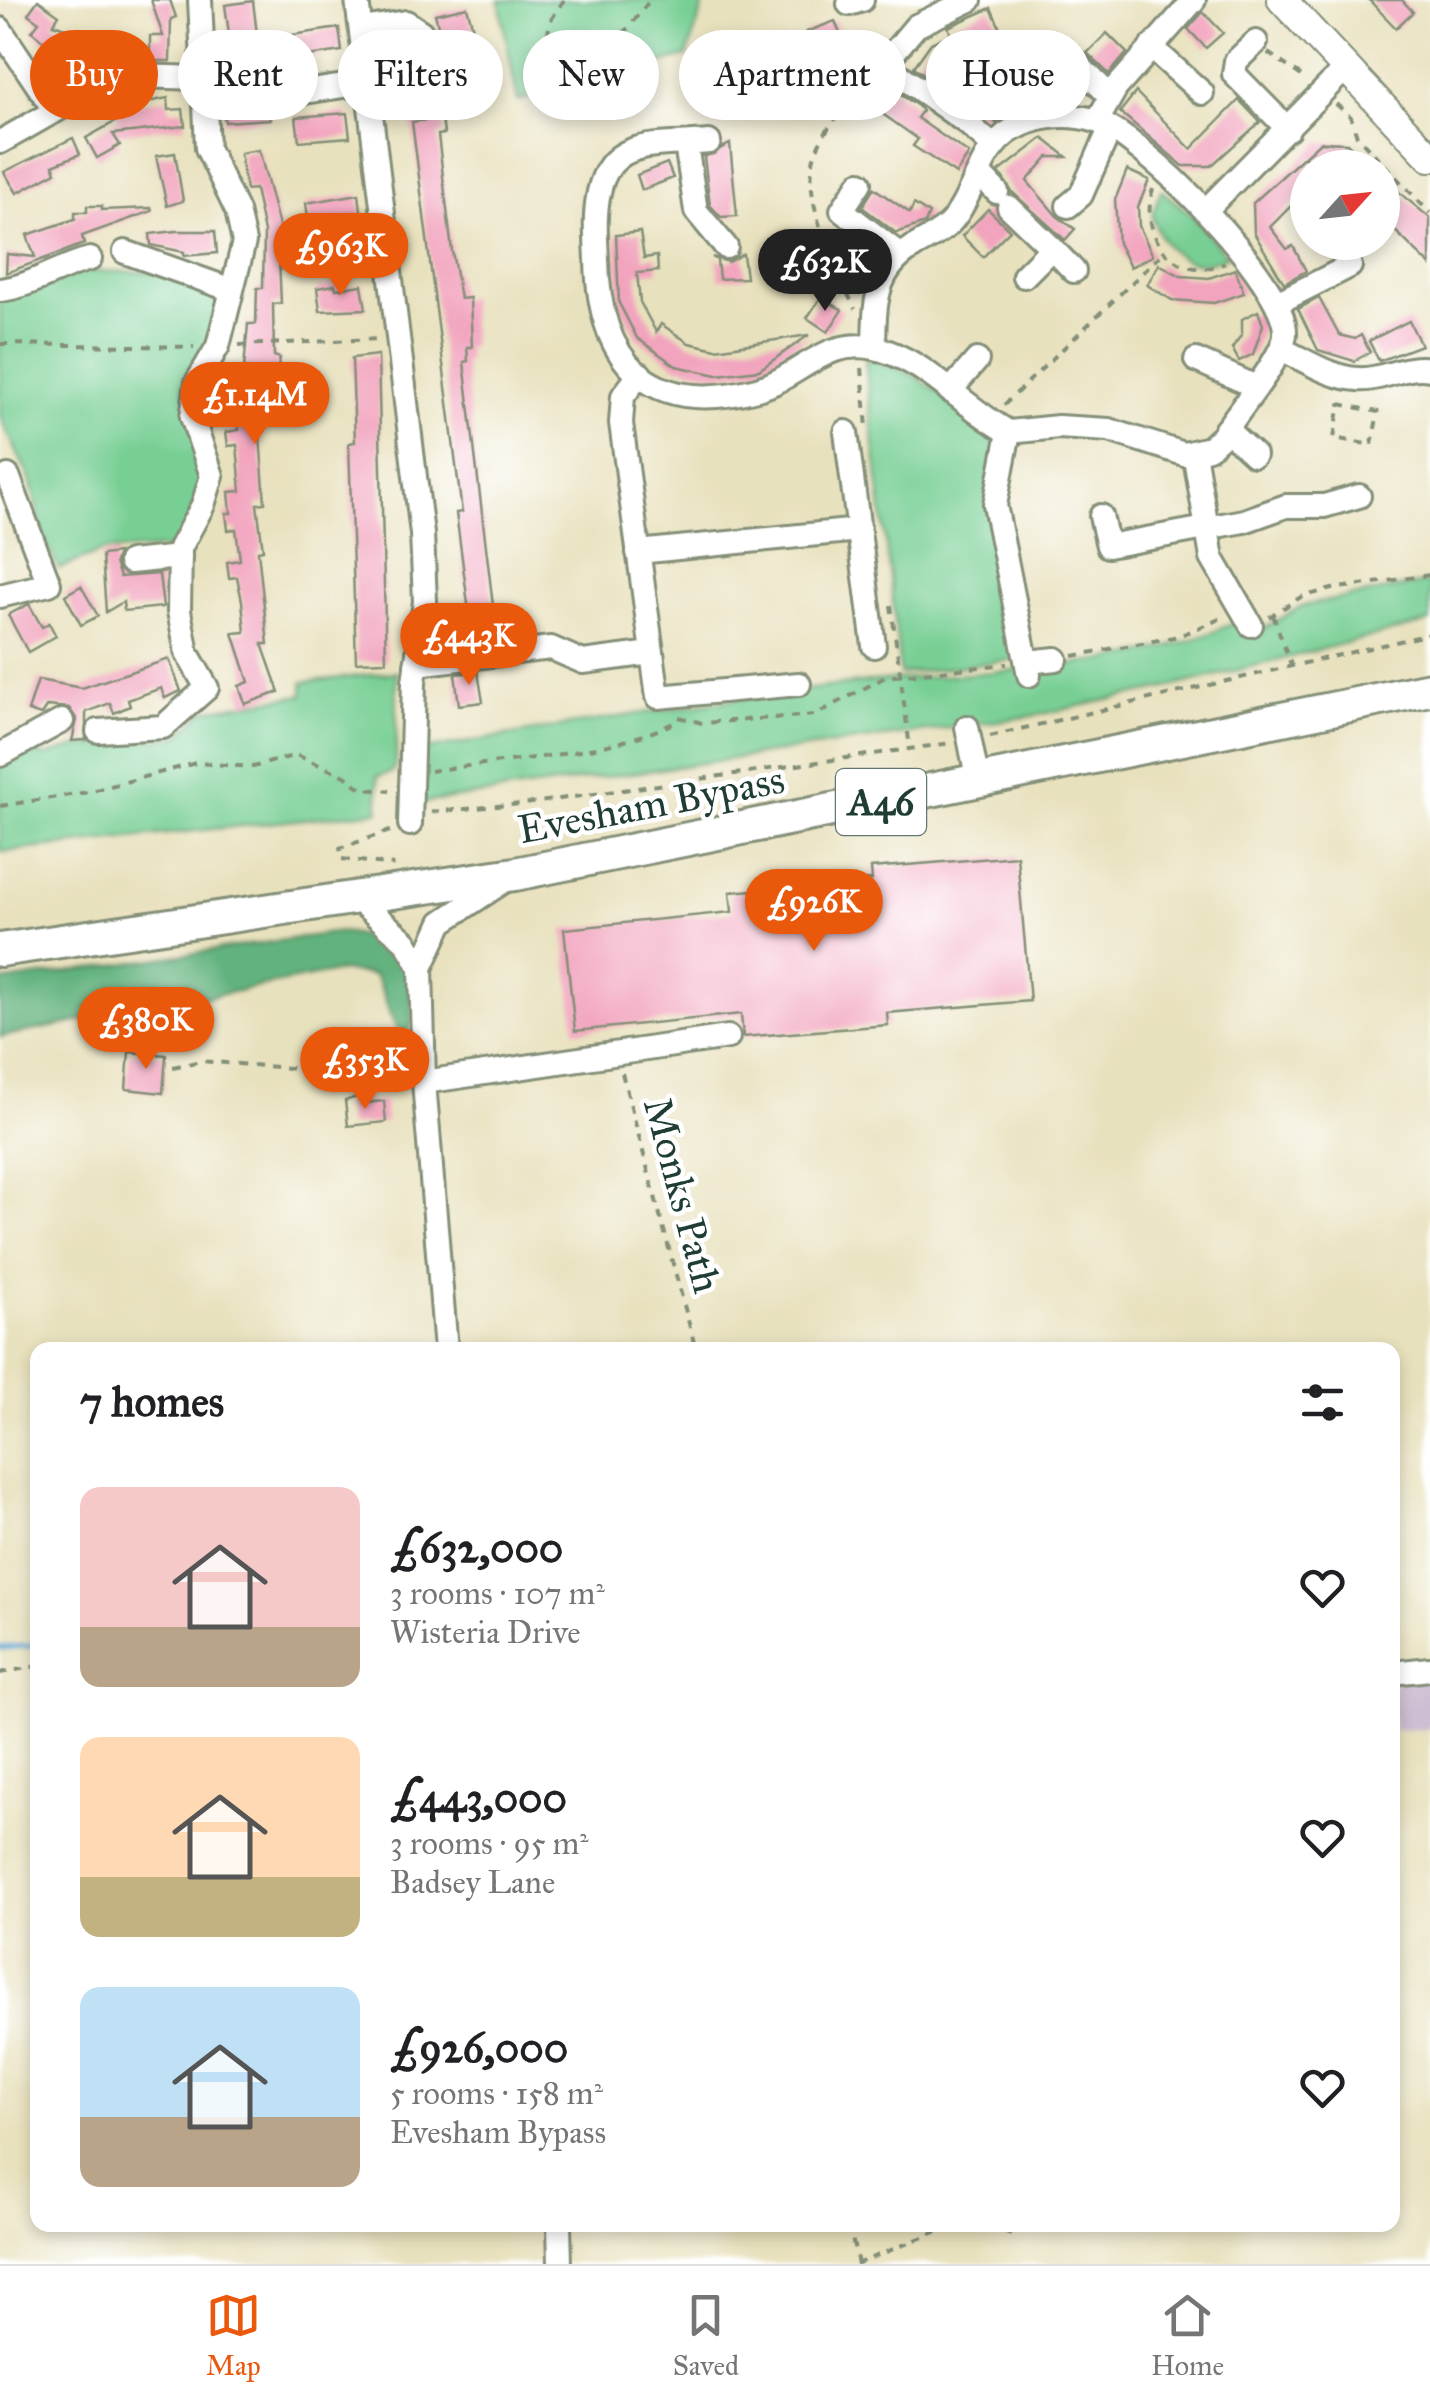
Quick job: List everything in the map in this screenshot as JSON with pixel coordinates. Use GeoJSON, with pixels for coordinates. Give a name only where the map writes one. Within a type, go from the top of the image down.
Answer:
{"type":"FeatureCollection","features":[{"type":"Feature","properties":{"kind":"highway","name":"Evesham Bypass"},"geometry":{"type":"LineString","coordinates":[[0,950],[515,874],[1430,689]]}},
{"type":"Feature","properties":{"kind":"main road"},"geometry":{"type":"LineString","coordinates":[[1282,0],[1430,157]]}},
{"type":"Feature","properties":{"kind":"street"},"geometry":{"type":"LineString","coordinates":[[200,0],[202,30]]}},
{"type":"Feature","properties":{"kind":"street"},"geometry":{"type":"LineString","coordinates":[[357,0],[362,29],[406,22],[418,30]]}},
{"type":"Feature","properties":{"kind":"street"},"geometry":{"type":"LineString","coordinates":[[906,38],[916,26],[970,0]]}},
{"type":"Feature","properties":{"kind":"street"},"geometry":{"type":"LineString","coordinates":[[1068,206],[1081,194],[1110,96],[1194,0]]}},
{"type":"Feature","properties":{"kind":"street"},"geometry":{"type":"LineString","coordinates":[[0,30],[30,74]]}},
{"type":"Feature","properties":{"kind":"street"},"geometry":{"type":"LineString","coordinates":[[1256,42],[1236,61],[1234,74],[1288,129]]}},
{"type":"Feature","properties":{"kind":"street"},"geometry":{"type":"LineString","coordinates":[[1150,47],[1202,93]]}},
{"type":"Feature","properties":{"kind":"street"},"geometry":{"type":"LineString","coordinates":[[1206,210],[1346,68]]}},
{"type":"Feature","properties":{"kind":"street"},"geometry":{"type":"LineString","coordinates":[[1090,76],[1110,96]]}},
{"type":"Feature","properties":{"kind":"street"},"geometry":{"type":"LineString","coordinates":[[906,79],[967,122],[993,146]]}},
{"type":"Feature","properties":{"kind":"street"},"geometry":{"type":"LineString","coordinates":[[726,247],[706,227],[691,191],[697,143],[650,146],[616,155],[603,173],[596,208],[598,302],[623,363],[665,388],[711,396],[760,388],[828,349],[874,348],[908,361],[999,426],[1110,430],[1184,454],[1210,448],[1281,349],[1286,336],[1277,303],[1243,253],[1206,210],[1103,125],[1054,116],[1031,122],[993,146],[962,208],[946,227],[900,256],[880,281],[874,348]]}},
{"type":"Feature","properties":{"kind":"street"},"geometry":{"type":"LineString","coordinates":[[0,142],[39,120]]}},
{"type":"Feature","properties":{"kind":"street"},"geometry":{"type":"LineString","coordinates":[[98,731],[164,727],[207,688],[187,653],[178,611],[180,557],[212,476],[192,417],[197,382],[218,346],[244,242],[243,228],[207,148],[206,120]]}},
{"type":"Feature","properties":{"kind":"street"},"geometry":{"type":"LineString","coordinates":[[374,120],[422,534],[425,601],[416,664],[410,801]]}},
{"type":"Feature","properties":{"kind":"street"},"geometry":{"type":"LineString","coordinates":[[978,173],[1074,270]]}},
{"type":"Feature","properties":{"kind":"street"},"geometry":{"type":"LineString","coordinates":[[860,183],[842,210],[900,256]]}},
{"type":"Feature","properties":{"kind":"street"},"geometry":{"type":"LineString","coordinates":[[321,254],[389,244]]}},
{"type":"Feature","properties":{"kind":"street"},"geometry":{"type":"LineString","coordinates":[[1024,276],[1052,248]]}},
{"type":"Feature","properties":{"kind":"street"},"geometry":{"type":"LineString","coordinates":[[125,252],[230,289]]}},
{"type":"Feature","properties":{"kind":"street"},"geometry":{"type":"LineString","coordinates":[[0,290],[28,286],[49,270],[90,259]]}},
{"type":"Feature","properties":{"kind":"street"},"geometry":{"type":"LineString","coordinates":[[1277,303],[1350,266],[1347,260]]}},
{"type":"Feature","properties":{"kind":"street"},"geometry":{"type":"LineString","coordinates":[[1281,349],[1338,376],[1362,380],[1418,367],[1430,370]]}},
{"type":"Feature","properties":{"kind":"street"},"geometry":{"type":"LineString","coordinates":[[950,391],[977,360]]}},
{"type":"Feature","properties":{"kind":"street"},"geometry":{"type":"LineString","coordinates":[[1196,360],[1254,386]]}},
{"type":"Feature","properties":{"kind":"street"},"geometry":{"type":"LineString","coordinates":[[640,374],[622,396],[621,423],[658,697],[676,708],[798,684]]}},
{"type":"Feature","properties":{"kind":"street"},"geometry":{"type":"LineString","coordinates":[[999,426],[995,505],[1028,668],[1056,659]]}},
{"type":"Feature","properties":{"kind":"street"},"geometry":{"type":"LineString","coordinates":[[1226,429],[1254,455]]}},
{"type":"Feature","properties":{"kind":"street"},"geometry":{"type":"LineString","coordinates":[[846,432],[874,646]]}},
{"type":"Feature","properties":{"kind":"street"},"geometry":{"type":"LineString","coordinates":[[1194,452],[1212,558],[1254,616]]}},
{"type":"Feature","properties":{"kind":"street"},"geometry":{"type":"LineString","coordinates":[[0,596],[49,584],[34,533],[8,476]]}},
{"type":"Feature","properties":{"kind":"street"},"geometry":{"type":"LineString","coordinates":[[1100,516],[1108,546],[1205,525],[1244,521],[1286,506],[1343,503],[1359,496]]}},
{"type":"Feature","properties":{"kind":"street"},"geometry":{"type":"LineString","coordinates":[[638,552],[859,530]]}},
{"type":"Feature","properties":{"kind":"street"},"geometry":{"type":"LineString","coordinates":[[130,562],[180,557]]}},
{"type":"Feature","properties":{"kind":"street"},"geometry":{"type":"LineString","coordinates":[[416,664],[551,648],[582,662],[652,653]]}},
{"type":"Feature","properties":{"kind":"street"},"geometry":{"type":"LineString","coordinates":[[0,755],[62,721]]}},
{"type":"Feature","properties":{"kind":"street"},"geometry":{"type":"LineString","coordinates":[[968,734],[978,782]]}},
{"type":"Feature","properties":{"kind":"street"},"geometry":{"type":"LineString","coordinates":[[445,1342],[424,1080],[421,968],[442,922],[515,874]]}},
{"type":"Feature","properties":{"kind":"street"},"geometry":{"type":"LineString","coordinates":[[356,898],[406,942],[421,968]]}},
{"type":"Feature","properties":{"kind":"street"},"geometry":{"type":"LineString","coordinates":[[424,1080],[728,1037]]}},
{"type":"Feature","properties":{"kind":"street"},"geometry":{"type":"LineString","coordinates":[[1400,1672],[1430,1669]]}},
{"type":"Feature","properties":{"kind":"street"},"geometry":{"type":"LineString","coordinates":[[559,2232],[560,2264]]}},
{"type":"Feature","properties":{"kind":"path"},"geometry":{"type":"LineString","coordinates":[[564,0],[551,20],[543,54],[591,53],[619,42],[650,0]]}},
{"type":"Feature","properties":{"kind":"path"},"geometry":{"type":"LineString","coordinates":[[1256,42],[1322,91],[1350,118],[1357,136],[1430,213]]}},
{"type":"Feature","properties":{"kind":"path"},"geometry":{"type":"LineString","coordinates":[[1162,172],[1147,217],[1163,252],[1186,266],[1200,268],[1222,265],[1243,253]]}},
{"type":"Feature","properties":{"kind":"path"},"geometry":{"type":"LineString","coordinates":[[999,426],[1163,252]]}},
{"type":"Feature","properties":{"kind":"path"},"geometry":{"type":"LineString","coordinates":[[1340,404],[1360,408],[1378,412],[1372,445],[1334,438],[1340,404]]}},
{"type":"Feature","properties":{"kind":"path"},"geometry":{"type":"LineString","coordinates":[[1056,659],[1179,636],[1332,589],[1430,575]]}},
{"type":"Feature","properties":{"kind":"path"},"geometry":{"type":"LineString","coordinates":[[1254,616],[1290,666]]}},
{"type":"Feature","properties":{"kind":"path"},"geometry":{"type":"LineString","coordinates":[[0,806],[88,792],[196,763],[253,767],[296,755],[345,776],[362,789],[410,801],[532,803],[968,734],[1430,634]]}},
{"type":"Feature","properties":{"kind":"path"},"geometry":{"type":"LineString","coordinates":[[411,890],[407,867],[342,859],[340,848],[410,801],[652,734],[676,708],[702,724],[815,715],[884,677],[1028,668]]}},
{"type":"Feature","properties":{"kind":"path","name":"Monks Path"},"geometry":{"type":"LineString","coordinates":[[617,1054],[694,1342]]}},
{"type":"Feature","properties":{"kind":"path"},"geometry":{"type":"LineString","coordinates":[[174,1067],[201,1061],[424,1080]]}},
{"type":"Feature","properties":{"kind":"path"},"geometry":{"type":"LineString","coordinates":[[0,1674],[30,1668]]}},
{"type":"Feature","properties":{"kind":"path"},"geometry":{"type":"LineString","coordinates":[[851,2232],[857,2264],[936,2232]]}},
{"type":"Feature","properties":{"kind":"path"},"geometry":{"type":"LineString","coordinates":[[1006,2232],[1011,2234]]}},
{"type":"Feature","properties":{"kind":"shaded area"},"geometry":{"type":"Polygon","coordinates":[[[1430,1662],[1430,1729],[1400,1730],[1400,1664],[1430,1662]]]}},
{"type":"Feature","properties":{"kind":"green space"},"geometry":{"type":"Polygon","coordinates":[[[499,0],[705,0],[695,30],[679,30],[679,58],[659,63],[659,30],[523,30],[523,100],[518,101],[499,0]]]}},
{"type":"Feature","properties":{"kind":"green space"},"geometry":{"type":"Polygon","coordinates":[[[1161,190],[1193,216],[1227,256],[1201,263],[1170,249],[1152,215],[1161,190]]]}},
{"type":"Feature","properties":{"kind":"green space"},"geometry":{"type":"Polygon","coordinates":[[[72,271],[153,272],[226,295],[197,382],[212,476],[180,548],[102,551],[59,569],[43,538],[30,479],[0,417],[0,297],[72,271]]]}},
{"type":"Feature","properties":{"kind":"green space"},"geometry":{"type":"Polygon","coordinates":[[[865,357],[914,375],[1001,438],[994,470],[1020,659],[900,674],[865,357]]]}},
{"type":"Feature","properties":{"kind":"green space"},"geometry":{"type":"Polygon","coordinates":[[[1430,582],[1430,622],[1170,687],[1032,716],[422,803],[419,751],[806,690],[1108,660],[1201,637],[1240,619],[1252,635],[1302,606],[1430,582]]]}},
{"type":"Feature","properties":{"kind":"green space"},"geometry":{"type":"Polygon","coordinates":[[[397,672],[396,763],[392,772],[377,777],[379,811],[0,852],[0,767],[32,751],[45,756],[76,747],[178,737],[205,710],[303,695],[303,682],[397,672]]]}},
{"type":"Feature","properties":{"kind":"green space"},"geometry":{"type":"Polygon","coordinates":[[[338,932],[375,941],[399,960],[411,990],[411,1029],[403,1034],[398,1029],[374,975],[341,971],[0,1037],[0,982],[338,932]]]}},
{"type":"Feature","properties":{"kind":"building"},"geometry":{"type":"Polygon","coordinates":[[[38,0],[59,15],[53,24],[71,30],[33,30],[39,22],[28,14],[38,0]]]}},
{"type":"Feature","properties":{"kind":"building"},"geometry":{"type":"Polygon","coordinates":[[[151,0],[170,0],[176,17],[171,19],[170,61],[158,61],[158,36],[163,36],[151,0]]]}},
{"type":"Feature","properties":{"kind":"building"},"geometry":{"type":"Polygon","coordinates":[[[1369,0],[1402,0],[1413,12],[1396,28],[1369,0]]]}},
{"type":"Feature","properties":{"kind":"building"},"geometry":{"type":"Polygon","coordinates":[[[253,1],[256,30],[228,30],[225,5],[253,1]]]}},
{"type":"Feature","properties":{"kind":"building"},"geometry":{"type":"Polygon","coordinates":[[[467,7],[473,30],[439,30],[435,14],[467,7]]]}},
{"type":"Feature","properties":{"kind":"building"},"geometry":{"type":"Polygon","coordinates":[[[991,8],[1001,30],[949,30],[948,27],[991,8]]]}},
{"type":"Feature","properties":{"kind":"building"},"geometry":{"type":"Polygon","coordinates":[[[1203,12],[1223,33],[1206,48],[1188,29],[1203,12]]]}},
{"type":"Feature","properties":{"kind":"building"},"geometry":{"type":"Polygon","coordinates":[[[835,21],[839,30],[811,30],[835,21]]]}},
{"type":"Feature","properties":{"kind":"building"},"geometry":{"type":"Polygon","coordinates":[[[339,28],[338,52],[318,55],[318,31],[339,28]]]}},
{"type":"Feature","properties":{"kind":"building"},"geometry":{"type":"Polygon","coordinates":[[[1107,33],[1127,53],[1109,74],[1090,56],[1090,50],[1107,33]]]}},
{"type":"Feature","properties":{"kind":"building"},"geometry":{"type":"Polygon","coordinates":[[[926,50],[926,76],[914,67],[926,50]]]}},
{"type":"Feature","properties":{"kind":"building"},"geometry":{"type":"Polygon","coordinates":[[[1136,92],[1191,149],[1239,100],[1260,122],[1211,166],[1183,166],[1120,112],[1136,92]]]}},
{"type":"Feature","properties":{"kind":"building"},"geometry":{"type":"Polygon","coordinates":[[[168,98],[169,110],[178,109],[178,120],[184,120],[185,126],[113,134],[120,145],[97,158],[86,138],[118,120],[158,120],[158,100],[168,98]]]}},
{"type":"Feature","properties":{"kind":"building"},"geometry":{"type":"Polygon","coordinates":[[[906,98],[922,111],[917,118],[969,154],[956,174],[913,146],[918,139],[891,120],[906,120],[906,98]]]}},
{"type":"Feature","properties":{"kind":"building"},"geometry":{"type":"Polygon","coordinates":[[[338,114],[338,120],[348,120],[350,137],[299,141],[296,120],[318,120],[318,115],[338,114]]]}},
{"type":"Feature","properties":{"kind":"building"},"geometry":{"type":"Polygon","coordinates":[[[442,120],[444,134],[438,135],[452,251],[460,299],[470,298],[472,347],[467,347],[468,361],[464,362],[497,639],[473,642],[456,513],[462,512],[412,122],[442,120]]]}},
{"type":"Feature","properties":{"kind":"building"},"geometry":{"type":"Polygon","coordinates":[[[73,138],[80,154],[53,165],[56,172],[17,193],[4,172],[73,138]]]}},
{"type":"Feature","properties":{"kind":"building"},"geometry":{"type":"Polygon","coordinates":[[[1043,138],[1067,157],[1048,157],[1027,181],[1057,216],[1075,229],[1065,240],[1012,192],[999,172],[1043,138]]]}},
{"type":"Feature","properties":{"kind":"building"},"geometry":{"type":"Polygon","coordinates":[[[1320,142],[1347,143],[1354,150],[1311,150],[1320,142]]]}},
{"type":"Feature","properties":{"kind":"building"},"geometry":{"type":"Polygon","coordinates":[[[730,144],[737,216],[721,217],[710,205],[704,157],[730,144]]]}},
{"type":"Feature","properties":{"kind":"building"},"geometry":{"type":"Polygon","coordinates":[[[259,150],[282,237],[278,238],[281,303],[273,304],[274,356],[280,358],[271,398],[257,395],[265,503],[257,504],[263,550],[258,551],[268,644],[262,644],[279,692],[245,704],[239,686],[249,682],[233,633],[245,632],[242,601],[237,577],[229,578],[227,562],[240,560],[236,529],[228,530],[226,513],[231,513],[229,492],[241,491],[237,445],[228,446],[226,432],[239,430],[236,406],[245,405],[252,370],[244,368],[248,324],[256,324],[257,288],[263,288],[264,232],[255,189],[246,190],[240,153],[259,150]]]}},
{"type":"Feature","properties":{"kind":"building"},"geometry":{"type":"Polygon","coordinates":[[[175,153],[183,201],[167,206],[156,156],[175,153]]]}},
{"type":"Feature","properties":{"kind":"building"},"geometry":{"type":"Polygon","coordinates":[[[667,163],[673,178],[642,190],[637,175],[667,163]]]}},
{"type":"Feature","properties":{"kind":"building"},"geometry":{"type":"Polygon","coordinates":[[[1290,169],[1290,207],[1270,227],[1287,249],[1290,248],[1290,260],[1300,260],[1306,271],[1284,283],[1254,233],[1253,203],[1290,169]]]}},
{"type":"Feature","properties":{"kind":"building"},"geometry":{"type":"Polygon","coordinates":[[[1127,170],[1149,180],[1138,207],[1139,226],[1153,256],[1130,267],[1118,243],[1115,200],[1127,170]]]}},
{"type":"Feature","properties":{"kind":"building"},"geometry":{"type":"Polygon","coordinates":[[[874,188],[910,213],[914,204],[929,214],[925,223],[896,233],[862,207],[874,188]]]}},
{"type":"Feature","properties":{"kind":"building"},"geometry":{"type":"Polygon","coordinates":[[[1400,193],[1430,218],[1430,265],[1400,236],[1400,193]]]}},
{"type":"Feature","properties":{"kind":"building"},"geometry":{"type":"Polygon","coordinates":[[[359,194],[362,218],[309,226],[306,203],[359,194]]]}},
{"type":"Feature","properties":{"kind":"building"},"geometry":{"type":"Polygon","coordinates":[[[87,206],[152,211],[82,236],[84,244],[6,273],[7,254],[35,257],[27,235],[75,219],[75,212],[87,212],[87,206]]]}},
{"type":"Feature","properties":{"kind":"building"},"geometry":{"type":"Polygon","coordinates":[[[988,209],[1010,230],[983,257],[962,236],[988,209]]]}},
{"type":"Feature","properties":{"kind":"building"},"geometry":{"type":"Polygon","coordinates":[[[215,231],[217,253],[184,256],[184,252],[151,245],[150,234],[215,231]]]}},
{"type":"Feature","properties":{"kind":"building"},"geometry":{"type":"Polygon","coordinates":[[[640,232],[644,258],[657,256],[658,271],[637,273],[640,302],[656,332],[661,324],[689,343],[716,349],[809,335],[759,370],[717,375],[676,366],[637,338],[619,303],[616,235],[640,232]]]}},
{"type":"Feature","properties":{"kind":"building"},"geometry":{"type":"Polygon","coordinates":[[[743,254],[746,278],[719,279],[717,260],[712,257],[728,262],[743,254]]]}},
{"type":"Feature","properties":{"kind":"building"},"geometry":{"type":"Polygon","coordinates":[[[1159,264],[1181,276],[1209,278],[1235,269],[1244,293],[1214,303],[1172,300],[1147,285],[1159,264]]]}},
{"type":"Feature","properties":{"kind":"building"},"geometry":{"type":"Polygon","coordinates":[[[335,285],[336,289],[362,285],[366,309],[320,311],[317,288],[335,285]]]}},
{"type":"Feature","properties":{"kind":"building"},"geometry":{"type":"Polygon","coordinates":[[[821,297],[842,310],[828,332],[807,318],[821,297]]]}},
{"type":"Feature","properties":{"kind":"building"},"geometry":{"type":"Polygon","coordinates":[[[1319,298],[1339,335],[1355,339],[1361,335],[1370,352],[1354,361],[1318,350],[1298,309],[1319,298]]]}},
{"type":"Feature","properties":{"kind":"building"},"geometry":{"type":"Polygon","coordinates":[[[1258,311],[1263,325],[1253,354],[1239,361],[1232,348],[1242,334],[1242,319],[1258,311]]]}},
{"type":"Feature","properties":{"kind":"building"},"geometry":{"type":"Polygon","coordinates":[[[1409,321],[1421,345],[1379,361],[1369,341],[1409,321]]]}},
{"type":"Feature","properties":{"kind":"building"},"geometry":{"type":"Polygon","coordinates":[[[378,355],[386,661],[356,662],[349,443],[355,442],[352,358],[378,355]]]}},
{"type":"Feature","properties":{"kind":"building"},"geometry":{"type":"Polygon","coordinates":[[[118,553],[115,563],[120,577],[159,574],[163,607],[124,611],[123,602],[106,612],[102,555],[118,553]]]}},
{"type":"Feature","properties":{"kind":"building"},"geometry":{"type":"Polygon","coordinates":[[[81,586],[98,616],[81,625],[65,595],[81,586]]]}},
{"type":"Feature","properties":{"kind":"building"},"geometry":{"type":"Polygon","coordinates":[[[29,604],[42,627],[49,623],[56,636],[28,652],[8,615],[29,604]]]}},
{"type":"Feature","properties":{"kind":"building"},"geometry":{"type":"Polygon","coordinates":[[[169,659],[181,691],[165,698],[161,688],[128,700],[130,706],[114,713],[110,703],[86,712],[86,740],[72,741],[77,720],[69,708],[47,706],[41,715],[28,711],[38,680],[82,688],[169,659]]]}},
{"type":"Feature","properties":{"kind":"building"},"geometry":{"type":"Polygon","coordinates":[[[478,672],[483,702],[459,705],[455,674],[478,672]]]}},
{"type":"Feature","properties":{"kind":"building"},"geometry":{"type":"Polygon","coordinates":[[[1017,856],[1030,1001],[887,1013],[888,1025],[743,1037],[741,1014],[575,1031],[564,929],[732,912],[730,892],[872,880],[871,868],[1017,856]]]}},
{"type":"Feature","properties":{"kind":"building"},"geometry":{"type":"Polygon","coordinates":[[[129,1052],[166,1055],[163,1093],[126,1089],[129,1052]]]}},
{"type":"Feature","properties":{"kind":"building"},"geometry":{"type":"Polygon","coordinates":[[[365,1094],[366,1103],[384,1101],[386,1122],[348,1126],[345,1101],[365,1094]]]}},
{"type":"Feature","properties":{"kind":"waterway"},"geometry":{"type":"LineString","coordinates":[[0,1648],[30,1646]]}}]}
